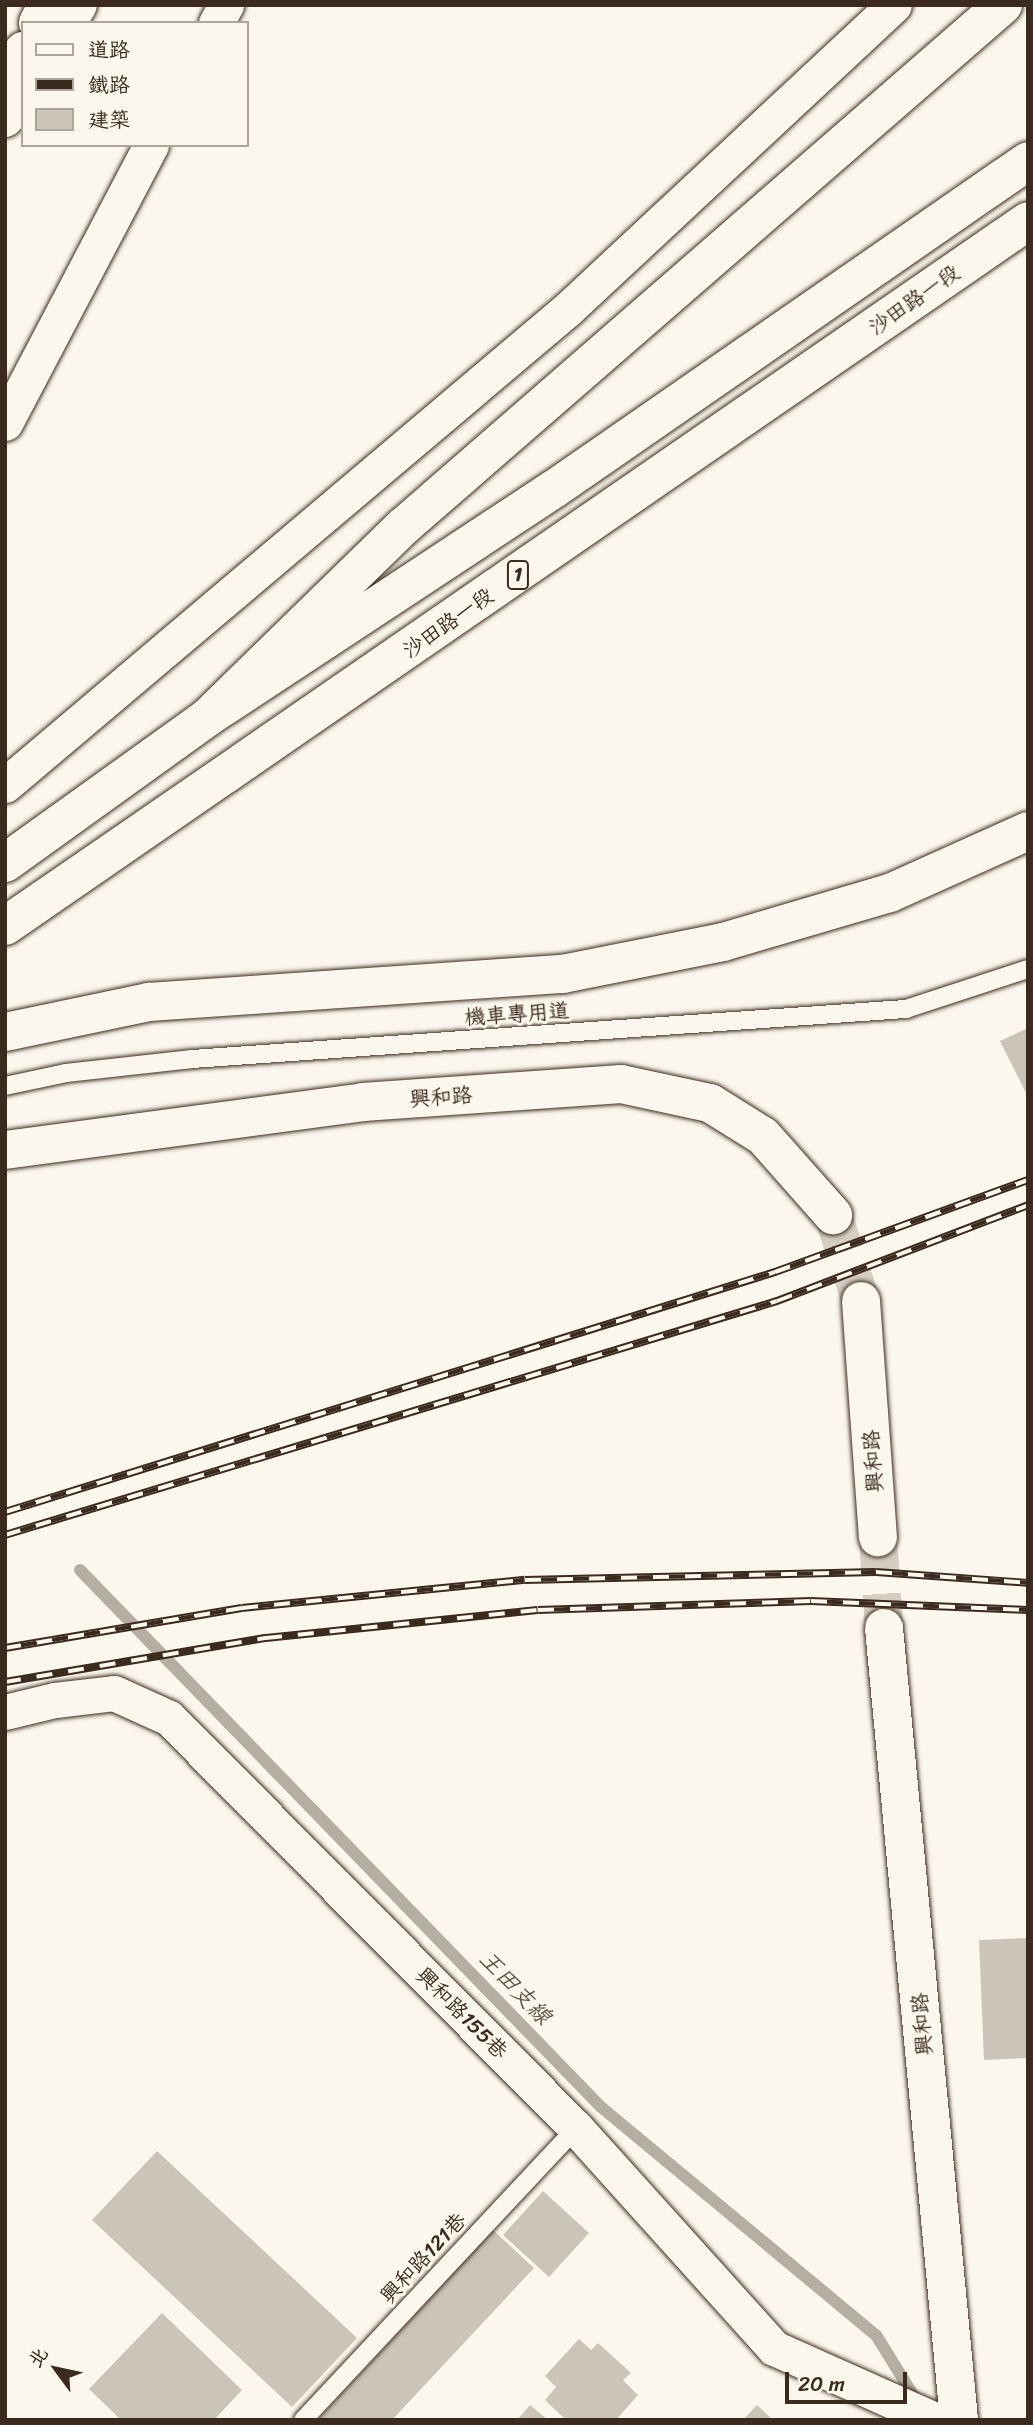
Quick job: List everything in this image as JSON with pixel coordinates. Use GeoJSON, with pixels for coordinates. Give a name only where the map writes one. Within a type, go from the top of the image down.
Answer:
{"type":"FeatureCollection","features":[{"type":"Feature","properties":{"kind":"main road"},"geometry":{"type":"LineString","coordinates":[[39,21],[47,5]]}},
{"type":"Feature","properties":{"kind":"main road"},"geometry":{"type":"LineString","coordinates":[[68,21],[78,5]]}},
{"type":"Feature","properties":{"kind":"main road"},"geometry":{"type":"LineString","coordinates":[[208,717],[404,526],[1003,5]]}},
{"type":"Feature","properties":{"kind":"main road"},"geometry":{"type":"LineString","coordinates":[[5,84],[21,55]]}},
{"type":"Feature","properties":{"kind":"main road"},"geometry":{"type":"LineString","coordinates":[[5,118],[21,94]]}},
{"type":"Feature","properties":{"kind":"main road"},"geometry":{"type":"LineString","coordinates":[[5,863],[208,717],[566,482],[1028,161]]}},
{"type":"Feature","properties":{"kind":"main road","name":"沙田路一段"},"geometry":{"type":"LineString","coordinates":[[5,926],[1028,221]]}},
{"type":"Feature","properties":{"kind":"main road"},"geometry":{"type":"LineString","coordinates":[[5,1032],[149,1002],[563,974],[723,942],[890,893],[1028,831]]}},
{"type":"Feature","properties":{"kind":"main road","name":"興和路"},"geometry":{"type":"LineString","coordinates":[[5,1150],[363,1102],[621,1084],[710,1103],[764,1136],[833,1215]]}},
{"type":"Feature","properties":{"kind":"main road","name":"興和路"},"geometry":{"type":"LineString","coordinates":[[862,1301],[878,1537]]}},
{"type":"Feature","properties":{"kind":"main road","name":"興和路"},"geometry":{"type":"LineString","coordinates":[[884,1628],[959,2420]]}},
{"type":"Feature","properties":{"kind":"street"},"geometry":{"type":"LineString","coordinates":[[217,21],[226,5]]}},
{"type":"Feature","properties":{"kind":"street"},"geometry":{"type":"LineString","coordinates":[[5,785],[569,308],[894,5]]}},
{"type":"Feature","properties":{"kind":"street"},"geometry":{"type":"LineString","coordinates":[[5,423],[150,147]]}},
{"type":"Feature","properties":{"kind":"street","name":"興和路155巷"},"geometry":{"type":"LineString","coordinates":[[5,1712],[55,1699],[114,1693],[169,1718],[576,2128],[774,2348],[934,2420]]}},
{"type":"Feature","properties":{"kind":"lane","name":"機車專用道"},"geometry":{"type":"LineString","coordinates":[[5,1086],[66,1073],[192,1059],[906,1009],[1028,969]]}},
{"type":"Feature","properties":{"kind":"lane","name":"興和路121巷"},"geometry":{"type":"LineString","coordinates":[[303,2420],[576,2128]]}},
{"type":"Feature","properties":{"kind":"building"},"geometry":{"type":"Polygon","coordinates":[[[1028,1028],[1028,1097],[1000,1041],[1028,1028]]]}},
{"type":"Feature","properties":{"kind":"building"},"geometry":{"type":"Polygon","coordinates":[[[1028,1938],[1028,2058],[984,2060],[979,1940],[1028,1938]]]}},
{"type":"Feature","properties":{"kind":"building"},"geometry":{"type":"Polygon","coordinates":[[[157,2151],[357,2338],[292,2407],[92,2220],[157,2151]]]}},
{"type":"Feature","properties":{"kind":"building"},"geometry":{"type":"Polygon","coordinates":[[[543,2191],[589,2233],[549,2277],[503,2235],[543,2191]]]}},
{"type":"Feature","properties":{"kind":"building"},"geometry":{"type":"Polygon","coordinates":[[[493,2230],[534,2268],[392,2420],[322,2420],[320,2417],[493,2230]]]}},
{"type":"Feature","properties":{"kind":"building"},"geometry":{"type":"Polygon","coordinates":[[[162,2313],[242,2390],[214,2420],[121,2420],[89,2389],[162,2313]]]}},
{"type":"Feature","properties":{"kind":"building"},"geometry":{"type":"Polygon","coordinates":[[[579,2339],[591,2350],[598,2343],[631,2373],[623,2380],[638,2395],[616,2420],[566,2420],[545,2400],[556,2387],[545,2376],[579,2339]]]}},
{"type":"Feature","properties":{"kind":"building"},"geometry":{"type":"Polygon","coordinates":[[[530,2405],[548,2420],[517,2420],[530,2405]]]}},
{"type":"Feature","properties":{"kind":"building"},"geometry":{"type":"Polygon","coordinates":[[[757,2405],[773,2420],[743,2420],[757,2405]]]}},
{"type":"Feature","properties":{"kind":"waterway","name":"王田支線"},"geometry":{"type":"LineString","coordinates":[[80,1570],[601,2107],[876,2335],[918,2403]]}},
{"type":"Feature","properties":{"kind":"tunnel"},"geometry":{"type":"LineString","coordinates":[[833,1215],[861,1301]]}},
{"type":"Feature","properties":{"kind":"tunnel"},"geometry":{"type":"LineString","coordinates":[[878,1537],[884,1628]]}},
{"type":"Feature","properties":{"kind":"railway"},"geometry":{"type":"LineString","coordinates":[[5,1512],[775,1272],[1028,1180]]}},
{"type":"Feature","properties":{"kind":"railway"},"geometry":{"type":"LineString","coordinates":[[5,1535],[777,1301],[1028,1205]]}},
{"type":"Feature","properties":{"kind":"railway"},"geometry":{"type":"LineString","coordinates":[[5,1648],[242,1608],[525,1580],[876,1572],[1028,1583]]}},
{"type":"Feature","properties":{"kind":"railway"},"geometry":{"type":"LineString","coordinates":[[5,1682],[266,1638],[538,1610],[811,1601],[1028,1610]]}}]}
